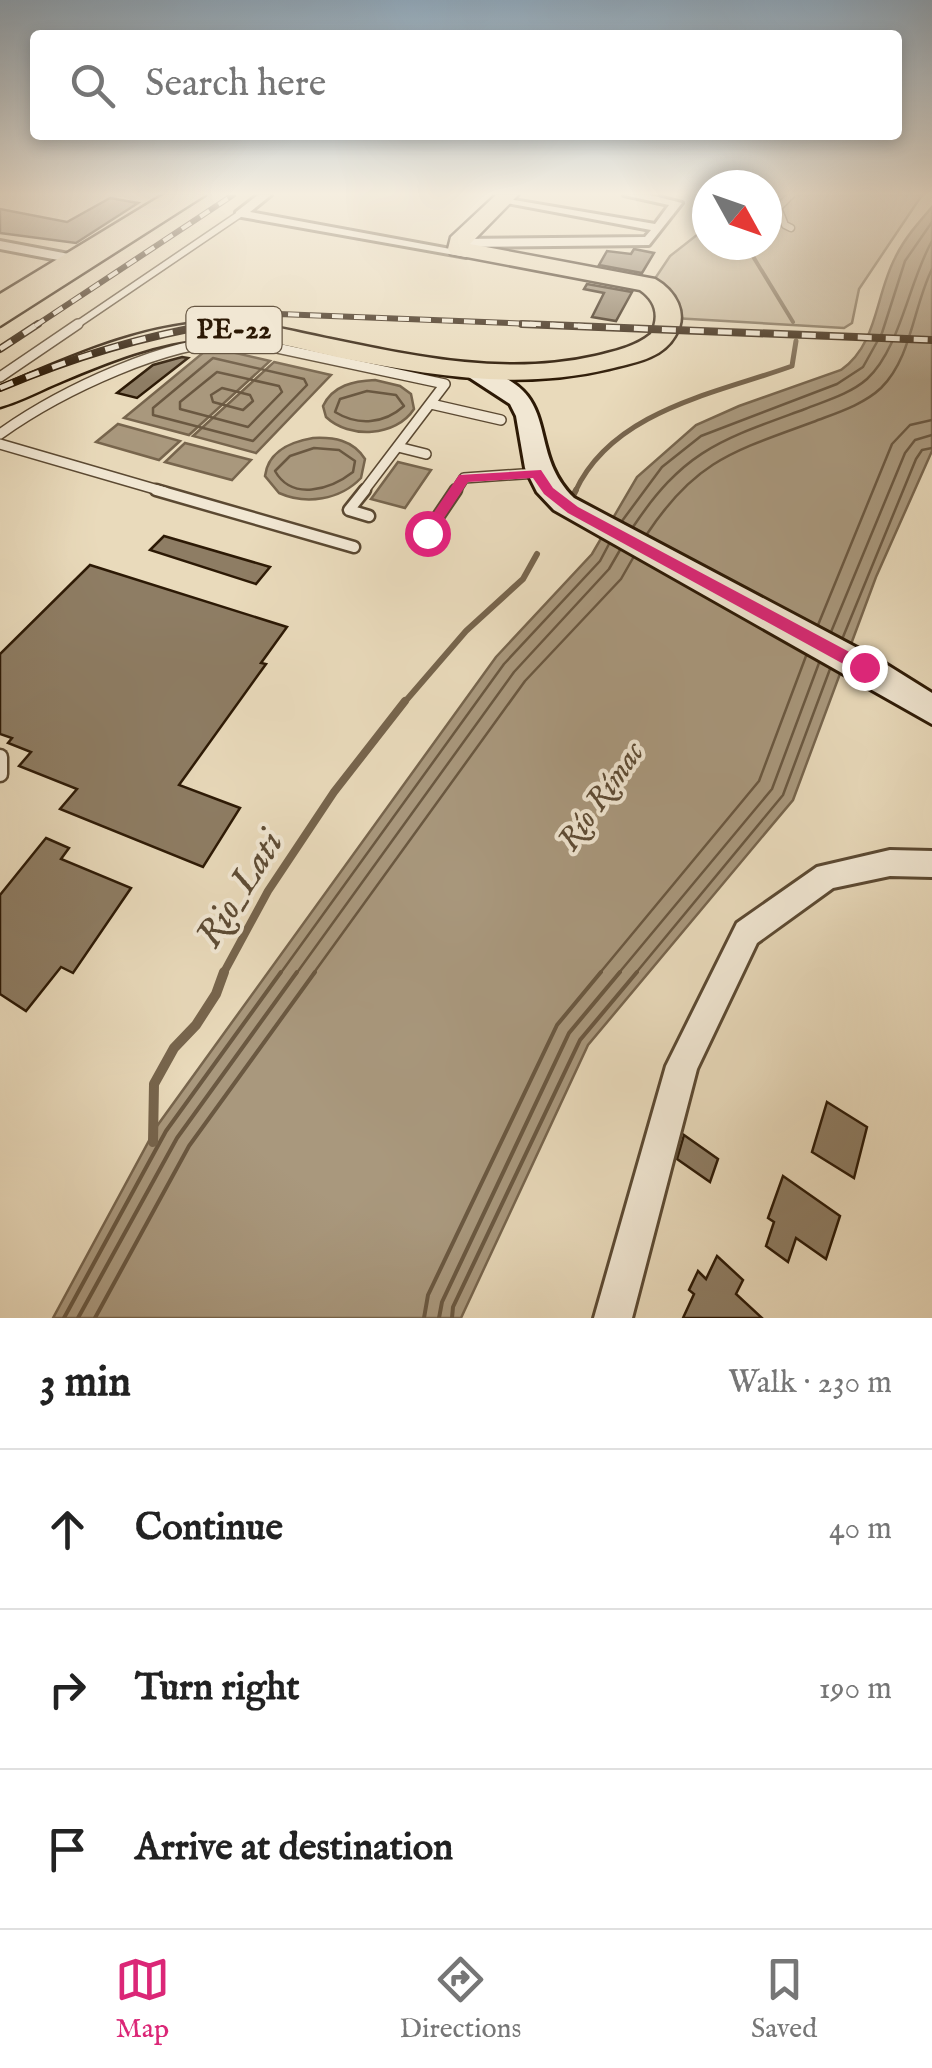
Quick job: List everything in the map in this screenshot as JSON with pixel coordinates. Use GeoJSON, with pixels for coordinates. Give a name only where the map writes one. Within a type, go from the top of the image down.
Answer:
{"type":"FeatureCollection","features":[{"type":"Feature","properties":{"kind":"highway"},"geometry":{"type":"LineString","coordinates":[[0,305],[78,257]]}},
{"type":"Feature","properties":{"kind":"highway","name":"PE-22"},"geometry":{"type":"LineString","coordinates":[[0,398],[108,366],[180,335],[230,330],[474,374],[554,373],[635,354],[664,334],[668,306],[661,293],[640,282],[507,257]]}},
{"type":"Feature","properties":{"kind":"main road"},"geometry":{"type":"LineString","coordinates":[[0,319],[99,257]]}},
{"type":"Feature","properties":{"kind":"street"},"geometry":{"type":"LineString","coordinates":[[61,257],[74,259]]}},
{"type":"Feature","properties":{"kind":"street"},"geometry":{"type":"LineString","coordinates":[[474,374],[504,386],[528,409],[537,473],[556,498],[864,667],[932,710]]}},
{"type":"Feature","properties":{"kind":"street"},"geometry":{"type":"LineString","coordinates":[[613,1318],[682,1066],[747,933],[826,876],[890,863],[932,864]]}},
{"type":"Feature","properties":{"kind":"lane"},"geometry":{"type":"LineString","coordinates":[[0,377],[177,257]]}},
{"type":"Feature","properties":{"kind":"lane"},"geometry":{"type":"LineString","coordinates":[[0,293],[32,285]]}},
{"type":"Feature","properties":{"kind":"lane"},"geometry":{"type":"LineString","coordinates":[[0,434],[108,366],[184,344],[229,340],[445,384],[349,510],[369,516]]}},
{"type":"Feature","properties":{"kind":"lane"},"geometry":{"type":"LineString","coordinates":[[430,404],[501,420]]}},
{"type":"Feature","properties":{"kind":"lane"},"geometry":{"type":"LineString","coordinates":[[0,444],[354,547]]}},
{"type":"Feature","properties":{"kind":"lane"},"geometry":{"type":"LineString","coordinates":[[398,447],[426,454]]}},
{"type":"Feature","properties":{"kind":"lane"},"geometry":{"type":"LineString","coordinates":[[427,533],[464,478],[537,473]]}},
{"type":"Feature","properties":{"kind":"lane"},"geometry":{"type":"LineString","coordinates":[[0,757],[4,770],[0,774]]}},
{"type":"Feature","properties":{"kind":"shaded area"},"geometry":{"type":"Polygon","coordinates":[[[670,257],[782,260],[782,257],[881,257],[859,289],[852,323],[844,328],[673,318],[652,283],[670,257]]]}},
{"type":"Feature","properties":{"kind":"water","name":"Río Rímac"},"geometry":{"type":"Polygon","coordinates":[[[896,257],[932,257],[932,451],[876,577],[793,800],[588,1045],[461,1318],[53,1318],[157,1126],[496,657],[592,554],[637,477],[696,425],[841,370],[869,333],[896,257]]]}},
{"type":"Feature","properties":{"kind":"water"},"geometry":{"type":"Polygon","coordinates":[[[210,347],[270,361],[189,435],[124,418],[210,347]]]}},
{"type":"Feature","properties":{"kind":"water"},"geometry":{"type":"Polygon","coordinates":[[[274,362],[331,375],[256,453],[193,436],[274,362]]]}},
{"type":"Feature","properties":{"kind":"water"},"geometry":{"type":"Polygon","coordinates":[[[375,380],[400,386],[411,394],[414,409],[406,418],[384,430],[359,432],[326,417],[323,406],[332,393],[352,383],[375,380]]]}},
{"type":"Feature","properties":{"kind":"water"},"geometry":{"type":"Polygon","coordinates":[[[118,424],[180,441],[159,460],[96,442],[118,424]]]}},
{"type":"Feature","properties":{"kind":"water"},"geometry":{"type":"Polygon","coordinates":[[[313,438],[336,439],[355,448],[365,459],[361,478],[333,496],[300,499],[279,493],[265,476],[271,460],[288,445],[313,438]]]}},
{"type":"Feature","properties":{"kind":"water"},"geometry":{"type":"Polygon","coordinates":[[[185,443],[251,460],[232,480],[165,462],[185,443]]]}},
{"type":"Feature","properties":{"kind":"water"},"geometry":{"type":"Polygon","coordinates":[[[398,462],[431,470],[405,508],[371,499],[398,462]]]}},
{"type":"Feature","properties":{"kind":"building"},"geometry":{"type":"Polygon","coordinates":[[[604,257],[652,257],[642,273],[599,265],[604,257]]]}},
{"type":"Feature","properties":{"kind":"building"},"geometry":{"type":"Polygon","coordinates":[[[587,284],[632,292],[616,321],[592,317],[604,293],[584,289],[587,284]]]}},
{"type":"Feature","properties":{"kind":"building"},"geometry":{"type":"Polygon","coordinates":[[[188,358],[137,398],[117,393],[153,365],[188,358]]]}},
{"type":"Feature","properties":{"kind":"building"},"geometry":{"type":"Polygon","coordinates":[[[164,536],[270,567],[256,584],[150,550],[164,536]]]}},
{"type":"Feature","properties":{"kind":"building"},"geometry":{"type":"Polygon","coordinates":[[[90,565],[287,627],[261,663],[266,664],[179,785],[240,808],[203,867],[60,809],[77,789],[19,766],[31,752],[8,743],[12,738],[0,734],[0,654],[90,565]]]}},
{"type":"Feature","properties":{"kind":"building"},"geometry":{"type":"Polygon","coordinates":[[[46,838],[69,848],[61,859],[131,888],[73,973],[61,967],[26,1011],[0,994],[0,895],[46,838]]]}},
{"type":"Feature","properties":{"kind":"building"},"geometry":{"type":"Polygon","coordinates":[[[827,1102],[867,1127],[854,1178],[812,1152],[827,1102]]]}},
{"type":"Feature","properties":{"kind":"building"},"geometry":{"type":"Polygon","coordinates":[[[684,1135],[718,1159],[710,1182],[677,1159],[684,1135]]]}},
{"type":"Feature","properties":{"kind":"building"},"geometry":{"type":"Polygon","coordinates":[[[783,1176],[840,1216],[826,1259],[796,1238],[788,1262],[766,1246],[774,1222],[768,1218],[783,1176]]]}},
{"type":"Feature","properties":{"kind":"building"},"geometry":{"type":"Polygon","coordinates":[[[717,1256],[743,1280],[736,1294],[762,1318],[683,1318],[694,1294],[689,1290],[698,1271],[706,1279],[717,1256]]]}},
{"type":"Feature","properties":{"kind":"waterway","name":"Rio_Lati"},"geometry":{"type":"LineString","coordinates":[[755,260],[793,322]]}},
{"type":"Feature","properties":{"kind":"waterway","name":"Rio_Lati"},"geometry":{"type":"LineString","coordinates":[[575,492],[592,464],[640,423],[701,396],[792,366],[796,341]]}},
{"type":"Feature","properties":{"kind":"waterway","name":"Rio_Lati"},"geometry":{"type":"LineString","coordinates":[[571,500],[575,492]]}},
{"type":"Feature","properties":{"kind":"waterway","name":"Rio_Lati"},"geometry":{"type":"LineString","coordinates":[[403,704],[466,631],[523,579],[537,554]]}},
{"type":"Feature","properties":{"kind":"waterway","name":"Rio_Lati"},"geometry":{"type":"LineString","coordinates":[[224,972],[268,891],[334,792],[405,701]]}},
{"type":"Feature","properties":{"kind":"waterway","name":"Rio_Lati"},"geometry":{"type":"LineString","coordinates":[[153,1142],[154,1084],[174,1048],[196,1025],[216,994],[224,972]]}},
{"type":"Feature","properties":{"kind":"railway"},"geometry":{"type":"LineString","coordinates":[[35,326],[140,257]]}},
{"type":"Feature","properties":{"kind":"railway"},"geometry":{"type":"LineString","coordinates":[[201,326],[279,314],[585,326]]}},
{"type":"Feature","properties":{"kind":"railway"},"geometry":{"type":"LineString","coordinates":[[0,349],[38,324]]}},
{"type":"Feature","properties":{"kind":"railway"},"geometry":{"type":"LineString","coordinates":[[0,388],[107,349],[217,324]]}},
{"type":"Feature","properties":{"kind":"railway"},"geometry":{"type":"LineString","coordinates":[[522,324],[932,340]]}},
{"type":"Feature","properties":{"kind":"route"},"geometry":{"type":"LineString","coordinates":[[427,533],[464,478],[537,473],[548,491],[573,510],[864,667]]}}]}
